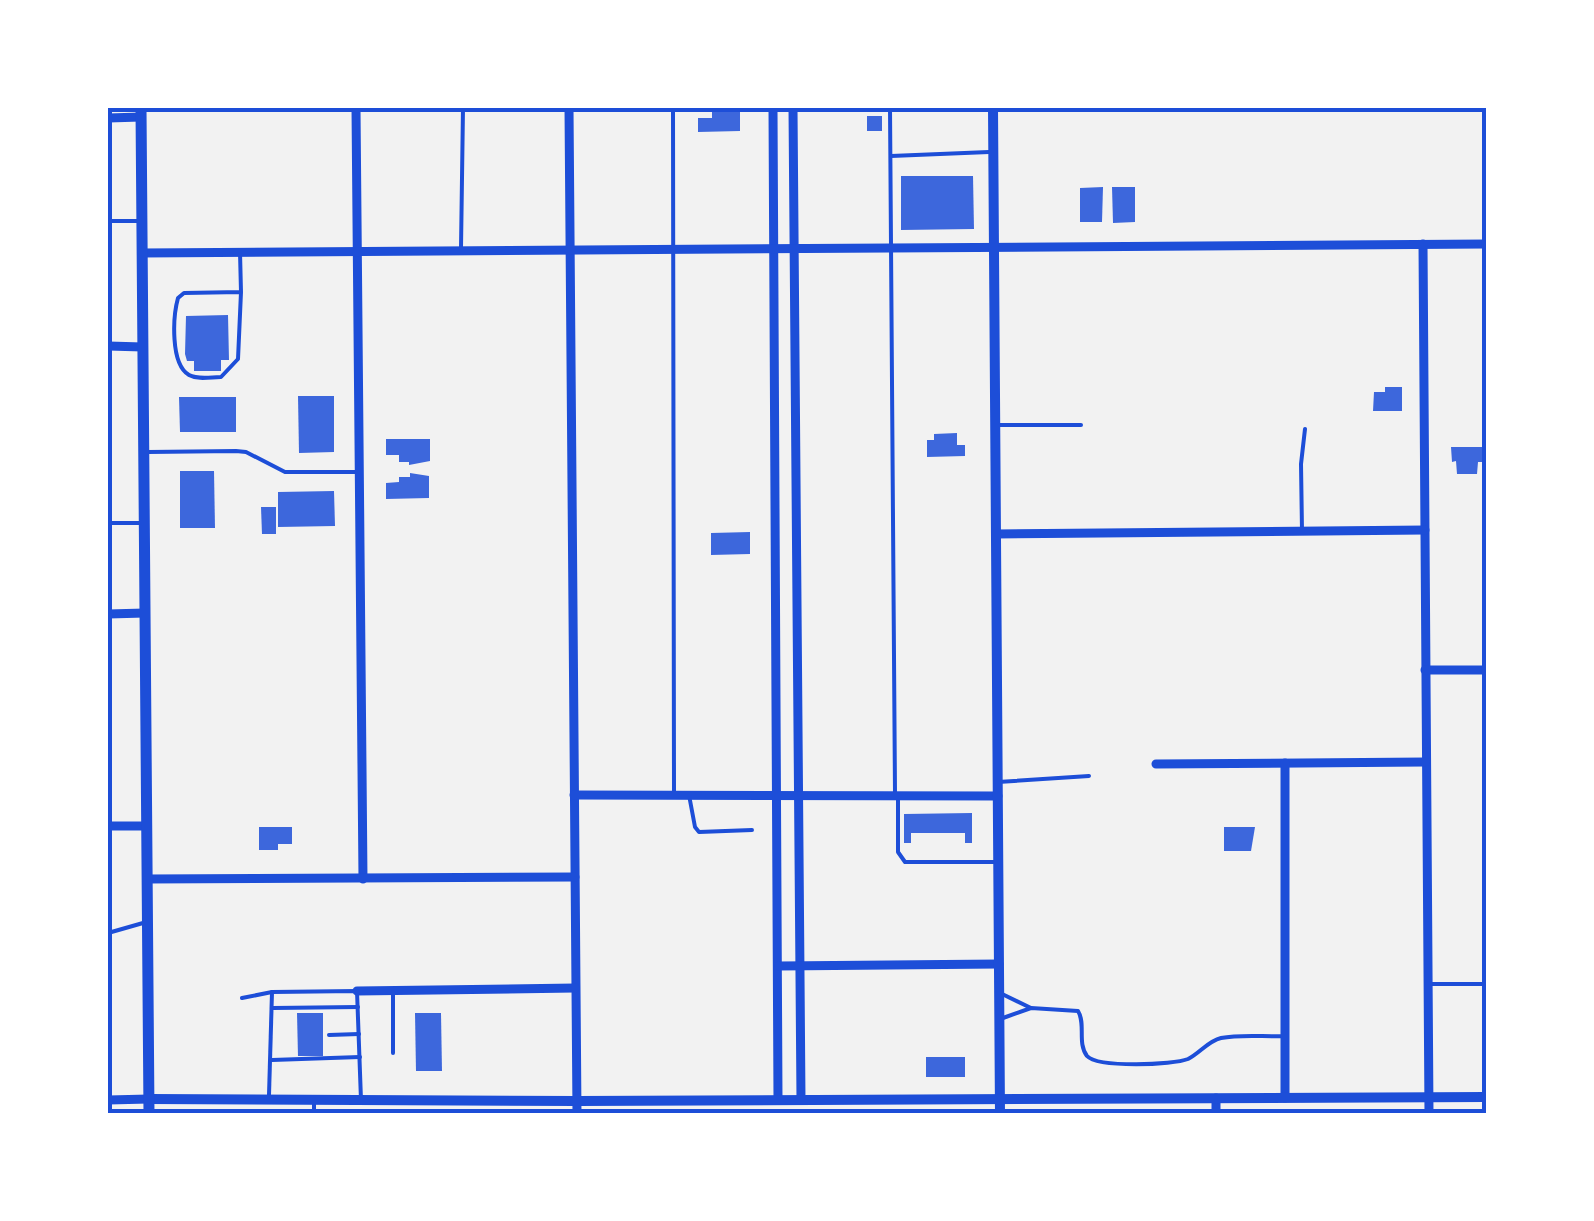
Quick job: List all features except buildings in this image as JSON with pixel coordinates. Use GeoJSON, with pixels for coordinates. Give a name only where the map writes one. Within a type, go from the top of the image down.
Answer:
{"type":"FeatureCollection","features":[{"type":"Feature","properties":{"kind":"main road"},"geometry":{"type":"LineString","coordinates":[[141,112],[149,1114]]}},
{"type":"Feature","properties":{"kind":"street"},"geometry":{"type":"LineString","coordinates":[[356,108],[363,879]]}},
{"type":"Feature","properties":{"kind":"street"},"geometry":{"type":"LineString","coordinates":[[569,108],[577,1108]]}},
{"type":"Feature","properties":{"kind":"street"},"geometry":{"type":"LineString","coordinates":[[773,108],[778,966],[789,1100]]}},
{"type":"Feature","properties":{"kind":"street"},"geometry":{"type":"LineString","coordinates":[[789,1114],[799,966],[793,108]]}},
{"type":"Feature","properties":{"kind":"street"},"geometry":{"type":"LineString","coordinates":[[993,108],[1000,1114]]}},
{"type":"Feature","properties":{"kind":"street"},"geometry":{"type":"LineString","coordinates":[[108,118],[141,112]]}},
{"type":"Feature","properties":{"kind":"street"},"geometry":{"type":"LineString","coordinates":[[1424,244],[1429,1114]]}},
{"type":"Feature","properties":{"kind":"street"},"geometry":{"type":"LineString","coordinates":[[142,253],[1486,244]]}},
{"type":"Feature","properties":{"kind":"street"},"geometry":{"type":"LineString","coordinates":[[108,346],[143,347]]}},
{"type":"Feature","properties":{"kind":"street"},"geometry":{"type":"LineString","coordinates":[[996,534],[1425,530]]}},
{"type":"Feature","properties":{"kind":"street"},"geometry":{"type":"LineString","coordinates":[[108,614],[145,613]]}},
{"type":"Feature","properties":{"kind":"street"},"geometry":{"type":"LineString","coordinates":[[1426,670],[1486,670]]}},
{"type":"Feature","properties":{"kind":"street"},"geometry":{"type":"LineString","coordinates":[[1156,764],[1426,762]]}},
{"type":"Feature","properties":{"kind":"street"},"geometry":{"type":"LineString","coordinates":[[1285,763],[1285,1098]]}},
{"type":"Feature","properties":{"kind":"street"},"geometry":{"type":"LineString","coordinates":[[574,795],[998,796]]}},
{"type":"Feature","properties":{"kind":"street"},"geometry":{"type":"LineString","coordinates":[[108,826],[146,826]]}},
{"type":"Feature","properties":{"kind":"street"},"geometry":{"type":"LineString","coordinates":[[147,879],[575,876]]}},
{"type":"Feature","properties":{"kind":"street"},"geometry":{"type":"LineString","coordinates":[[778,966],[999,964]]}},
{"type":"Feature","properties":{"kind":"street"},"geometry":{"type":"LineString","coordinates":[[358,991],[575,988]]}},
{"type":"Feature","properties":{"kind":"street"},"geometry":{"type":"LineString","coordinates":[[108,1100],[362,1100],[577,1108],[789,1100],[1486,1097]]}},
{"type":"Feature","properties":{"kind":"street"},"geometry":{"type":"LineString","coordinates":[[1216,1098],[1216,1114]]}},
{"type":"Feature","properties":{"kind":"lane"},"geometry":{"type":"LineString","coordinates":[[461,250],[463,108]]}},
{"type":"Feature","properties":{"kind":"lane"},"geometry":{"type":"LineString","coordinates":[[672,108],[674,795]]}},
{"type":"Feature","properties":{"kind":"lane"},"geometry":{"type":"LineString","coordinates":[[890,108],[898,852],[905,862],[998,862]]}},
{"type":"Feature","properties":{"kind":"lane"},"geometry":{"type":"LineString","coordinates":[[891,156],[994,152]]}},
{"type":"Feature","properties":{"kind":"lane"},"geometry":{"type":"LineString","coordinates":[[108,220],[142,221]]}},
{"type":"Feature","properties":{"kind":"lane"},"geometry":{"type":"LineString","coordinates":[[240,252],[241,292],[238,358],[226,374],[204,378],[188,374],[178,360],[176,306],[184,293],[241,292]]}},
{"type":"Feature","properties":{"kind":"lane"},"geometry":{"type":"LineString","coordinates":[[996,426],[1081,425]]}},
{"type":"Feature","properties":{"kind":"lane"},"geometry":{"type":"LineString","coordinates":[[1302,532],[1305,429]]}},
{"type":"Feature","properties":{"kind":"lane"},"geometry":{"type":"LineString","coordinates":[[144,452],[236,451],[246,452],[285,472],[359,472]]}},
{"type":"Feature","properties":{"kind":"lane"},"geometry":{"type":"LineString","coordinates":[[108,523],[144,522]]}},
{"type":"Feature","properties":{"kind":"lane"},"geometry":{"type":"LineString","coordinates":[[998,782],[1089,776]]}},
{"type":"Feature","properties":{"kind":"lane"},"geometry":{"type":"LineString","coordinates":[[108,780],[108,789]]}},
{"type":"Feature","properties":{"kind":"lane"},"geometry":{"type":"LineString","coordinates":[[689,796],[699,832],[752,830]]}},
{"type":"Feature","properties":{"kind":"lane"},"geometry":{"type":"LineString","coordinates":[[108,933],[147,922]]}},
{"type":"Feature","properties":{"kind":"lane"},"geometry":{"type":"LineString","coordinates":[[1428,984],[1486,984]]}},
{"type":"Feature","properties":{"kind":"lane"},"geometry":{"type":"LineString","coordinates":[[242,998],[272,992],[358,991],[362,1100]]}},
{"type":"Feature","properties":{"kind":"lane"},"geometry":{"type":"LineString","coordinates":[[392,1053],[393,991]]}},
{"type":"Feature","properties":{"kind":"lane"},"geometry":{"type":"LineString","coordinates":[[269,1100],[272,992]]}},
{"type":"Feature","properties":{"kind":"lane"},"geometry":{"type":"LineString","coordinates":[[1000,993],[1031,1008]]}},
{"type":"Feature","properties":{"kind":"lane"},"geometry":{"type":"LineString","coordinates":[[272,1008],[358,1007]]}},
{"type":"Feature","properties":{"kind":"lane"},"geometry":{"type":"LineString","coordinates":[[1000,1018],[1031,1008],[1078,1011],[1086,1053],[1090,1059],[1106,1064],[1178,1062],[1219,1038],[1285,1036]]}},
{"type":"Feature","properties":{"kind":"lane"},"geometry":{"type":"LineString","coordinates":[[329,1035],[359,1034]]}},
{"type":"Feature","properties":{"kind":"lane"},"geometry":{"type":"LineString","coordinates":[[272,1060],[360,1058]]}},
{"type":"Feature","properties":{"kind":"lane"},"geometry":{"type":"LineString","coordinates":[[248,1100],[249,1114]]}},
{"type":"Feature","properties":{"kind":"lane"},"geometry":{"type":"LineString","coordinates":[[314,1100],[314,1114]]}}]}
